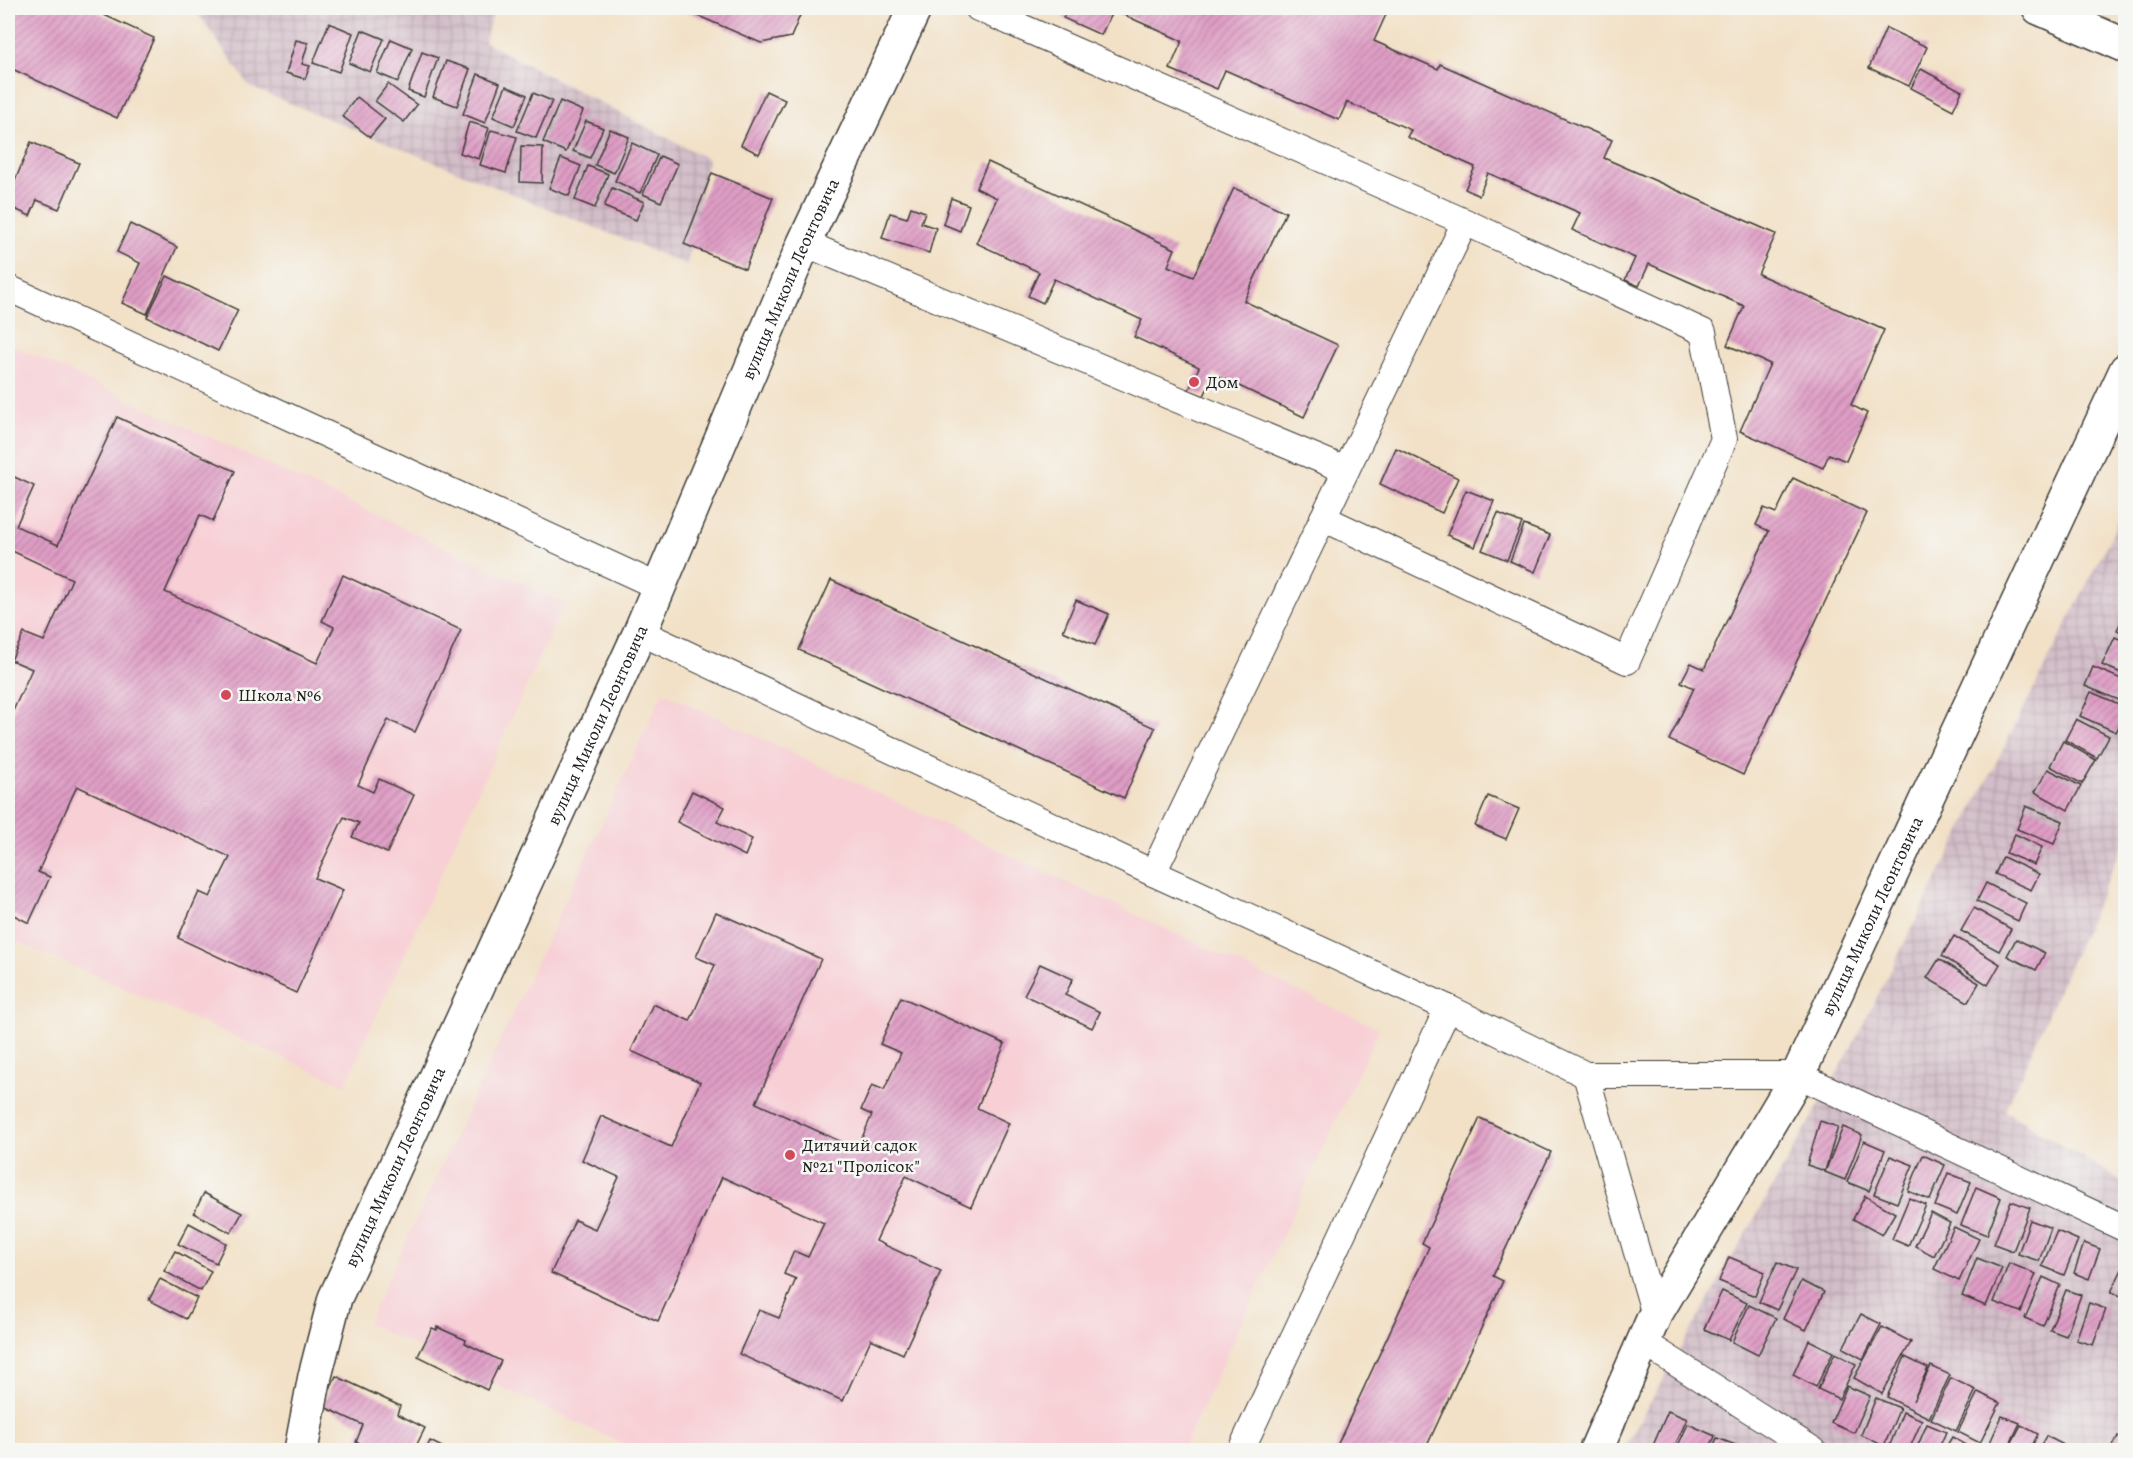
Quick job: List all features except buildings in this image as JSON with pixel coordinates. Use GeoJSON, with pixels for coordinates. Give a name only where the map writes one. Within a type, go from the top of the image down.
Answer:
{"type":"FeatureCollection","features":[{"type":"Feature","properties":{"kind":"street","name":"вулиця Миколи Леонтовича"},"geometry":{"type":"LineString","coordinates":[[301,1450],[315,1376],[335,1299],[640,632],[804,243],[915,8]]}},
{"type":"Feature","properties":{"kind":"street"},"geometry":{"type":"LineString","coordinates":[[2039,8],[2126,46]]}},
{"type":"Feature","properties":{"kind":"street","name":"вулиця Миколи Леонтовича"},"geometry":{"type":"LineString","coordinates":[[1596,1450],[1649,1328],[1798,1075],[2126,370]]}},
{"type":"Feature","properties":{"kind":"lane"},"geometry":{"type":"LineString","coordinates":[[978,8],[1465,222],[1703,332],[1724,439],[1627,661],[1323,518]]}},
{"type":"Feature","properties":{"kind":"lane"},"geometry":{"type":"LineString","coordinates":[[1153,873],[1465,222]]}},
{"type":"Feature","properties":{"kind":"lane"},"geometry":{"type":"LineString","coordinates":[[804,243],[1346,471]]}},
{"type":"Feature","properties":{"kind":"lane"},"geometry":{"type":"LineString","coordinates":[[8,288],[658,587]]}},
{"type":"Feature","properties":{"kind":"lane"},"geometry":{"type":"LineString","coordinates":[[640,632],[1153,873],[1448,1008],[1586,1075],[1798,1075],[2126,1229]]}},
{"type":"Feature","properties":{"kind":"lane"},"geometry":{"type":"LineString","coordinates":[[1241,1450],[1448,1008]]}},
{"type":"Feature","properties":{"kind":"lane"},"geometry":{"type":"LineString","coordinates":[[1586,1075],[1649,1328],[1813,1450]]}},
{"type":"Feature","properties":{"kind":"shaded area"},"geometry":{"type":"Polygon","coordinates":[[[194,8],[495,8],[484,42],[708,159],[687,265],[250,87],[194,8]]]}},
{"type":"Feature","properties":{"kind":"shaded area"},"geometry":{"type":"Polygon","coordinates":[[[8,343],[564,603],[345,1085],[8,938],[8,343]]]}},
{"type":"Feature","properties":{"kind":"shaded area"},"geometry":{"type":"Polygon","coordinates":[[[2125,509],[2125,840],[2005,1111],[2125,1183],[2125,1450],[1623,1450],[1849,1052],[2125,509]]]}},
{"type":"Feature","properties":{"kind":"shaded area"},"geometry":{"type":"Polygon","coordinates":[[[663,692],[1379,1029],[1182,1450],[635,1450],[367,1324],[663,692]]]}},
{"type":"Feature","properties":{"kind":"place","name":"Дом"},"geometry":{"type":"Point","coordinates":[1194,382]}},
{"type":"Feature","properties":{"kind":"place","name":"Школа №6"},"geometry":{"type":"Point","coordinates":[226,695]}},
{"type":"Feature","properties":{"kind":"place","name":"Дитячий садок №21 \"Пролісок\""},"geometry":{"type":"Point","coordinates":[790,1155]}}]}
